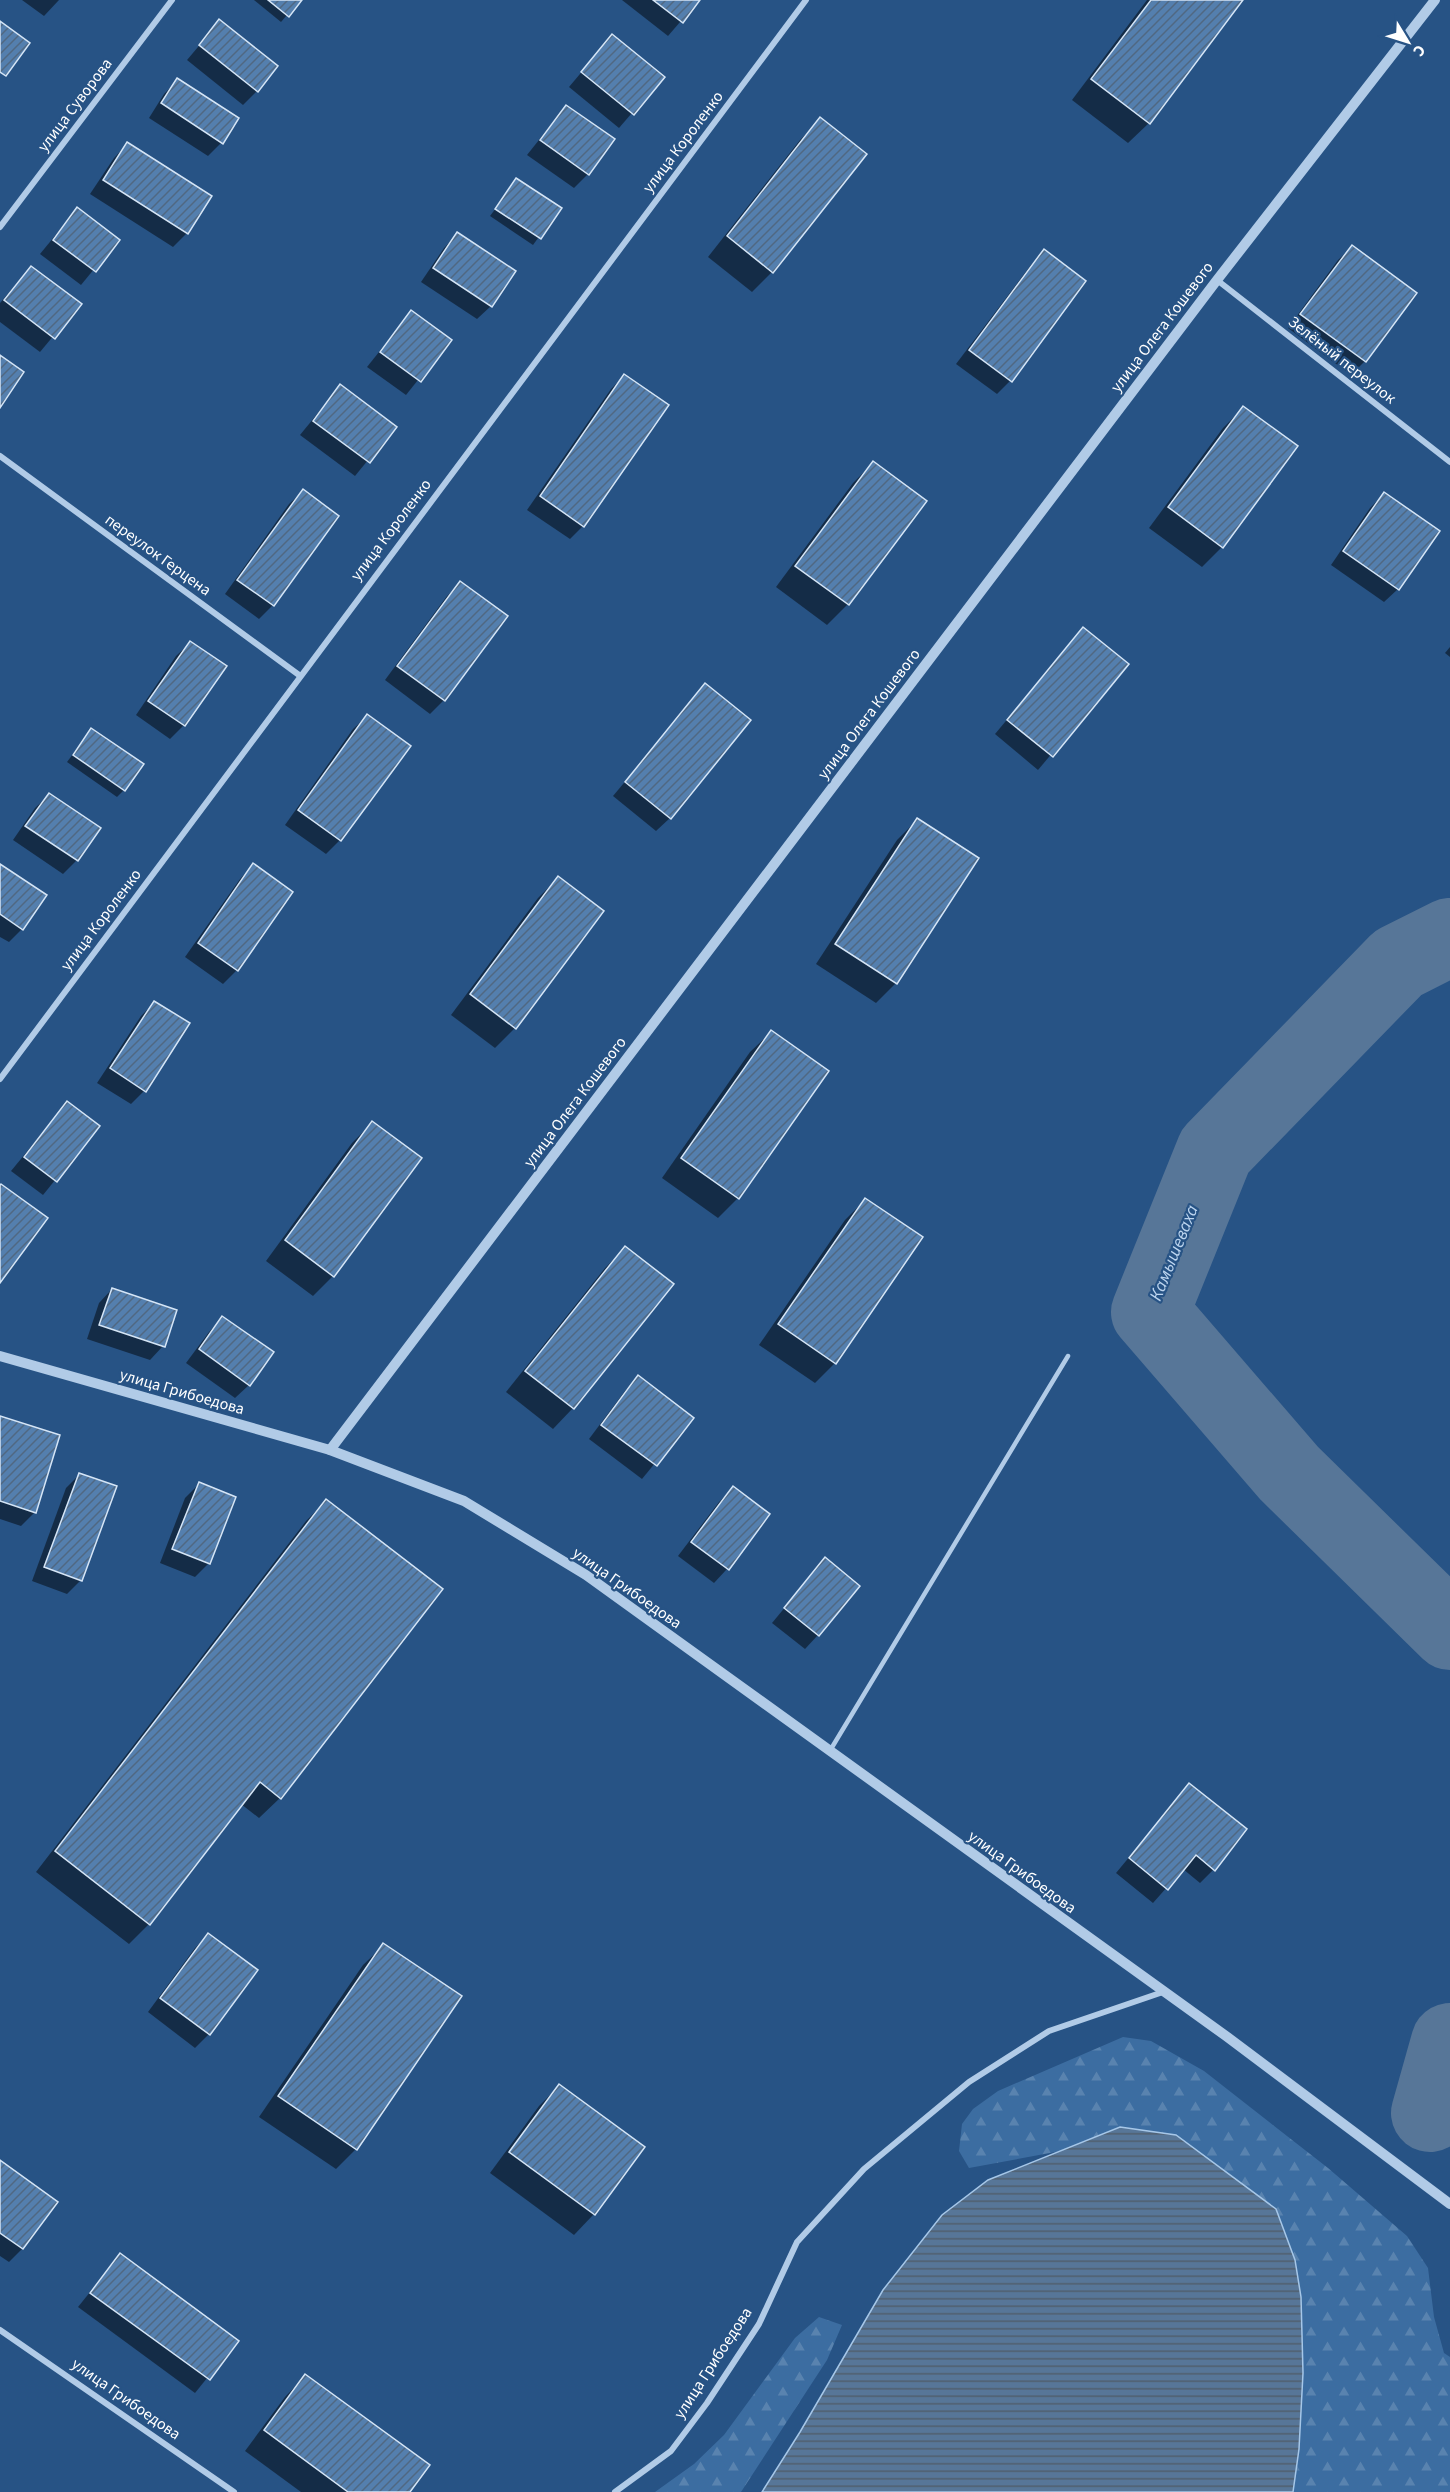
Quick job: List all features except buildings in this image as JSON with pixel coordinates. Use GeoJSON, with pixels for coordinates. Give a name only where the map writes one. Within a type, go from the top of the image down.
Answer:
{"type":"FeatureCollection","features":[{"type":"Feature","properties":{"kind":"street","name":"улица Суворова"},"geometry":{"type":"LineString","coordinates":[[0,227],[172,0]]}},
{"type":"Feature","properties":{"kind":"street","name":"улица Короленко"},"geometry":{"type":"LineString","coordinates":[[0,1078],[299,675],[806,0]]}},
{"type":"Feature","properties":{"kind":"street","name":"улица Олега Кошевого"},"geometry":{"type":"LineString","coordinates":[[330,1450],[1217,280],[1435,0]]}},
{"type":"Feature","properties":{"kind":"street","name":"Зелёный переулок"},"geometry":{"type":"LineString","coordinates":[[1217,280],[1450,462]]}},
{"type":"Feature","properties":{"kind":"street","name":"переулок Герцена"},"geometry":{"type":"LineString","coordinates":[[0,456],[299,675]]}},
{"type":"Feature","properties":{"kind":"street","name":"улица Грибоедова"},"geometry":{"type":"LineString","coordinates":[[0,1356],[330,1450],[464,1501],[586,1575],[1163,1992],[1450,2204]]}},
{"type":"Feature","properties":{"kind":"street","name":"улица Грибоедова"},"geometry":{"type":"LineString","coordinates":[[615,2492],[671,2451],[677,2444],[759,2324],[797,2242],[864,2169],[969,2082],[1049,2031],[1163,1992]]}},
{"type":"Feature","properties":{"kind":"street","name":"улица Грибоедова"},"geometry":{"type":"LineString","coordinates":[[0,2330],[234,2492]]}},
{"type":"Feature","properties":{"kind":"lane"},"geometry":{"type":"LineString","coordinates":[[830,1752],[1068,1356]]}},
{"type":"Feature","properties":{"kind":"green space"},"geometry":{"type":"Polygon","coordinates":[[[1123,2037],[1151,2041],[1204,2071],[1328,2168],[1407,2236],[1428,2268],[1434,2317],[1444,2353],[1450,2357],[1450,2492],[1282,2492],[1109,2142],[969,2168],[959,2151],[962,2124],[973,2109],[998,2091],[1123,2037]]]}},
{"type":"Feature","properties":{"kind":"green space"},"geometry":{"type":"Polygon","coordinates":[[[819,2317],[842,2325],[827,2360],[741,2492],[655,2492],[694,2464],[724,2435],[795,2338],[819,2317]]]}},
{"type":"Feature","properties":{"kind":"shaded area"},"geometry":{"type":"Polygon","coordinates":[[[1120,2127],[1176,2135],[1276,2209],[1295,2260],[1301,2297],[1303,2373],[1299,2449],[1293,2492],[762,2492],[883,2290],[942,2215],[988,2180],[1120,2127]]]}},
{"type":"Feature","properties":{"kind":"waterway","name":"Камышеваха"},"geometry":{"type":"LineString","coordinates":[[1450,937],[1398,963],[1215,1151],[1150,1312],[1289,1473],[1450,1631]]}},
{"type":"Feature","properties":{"kind":"waterway","name":"Камышеваха"},"geometry":{"type":"LineString","coordinates":[[1430,2113],[1450,2042]]}}]}
